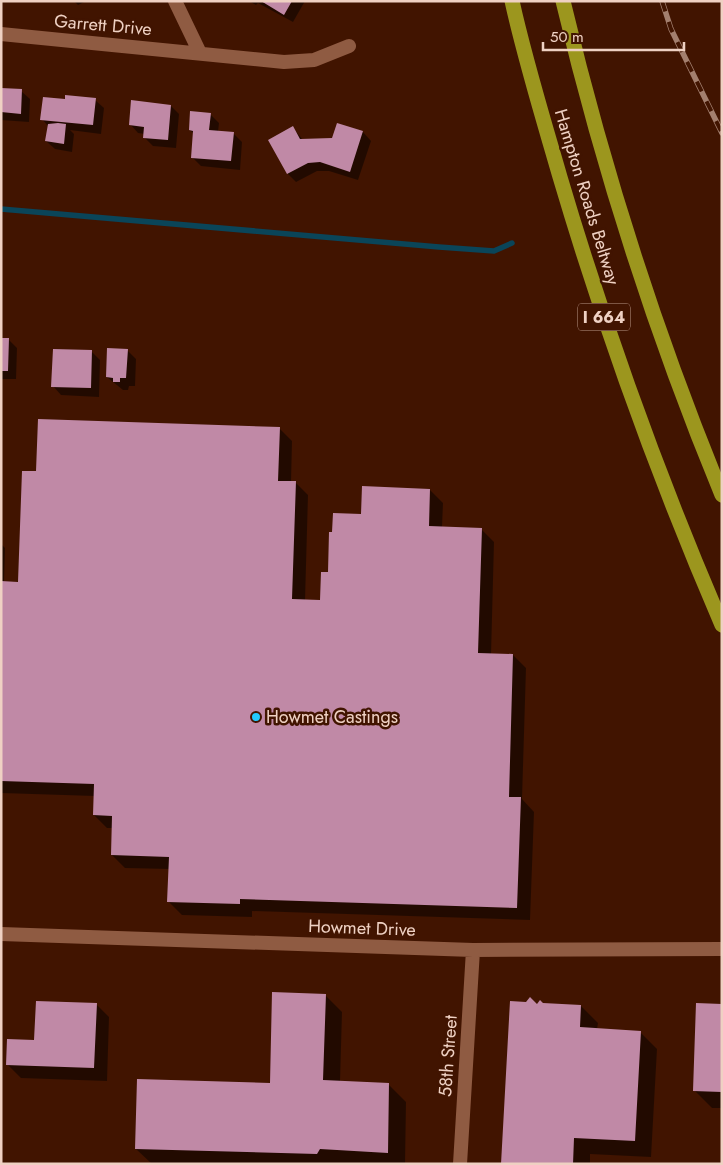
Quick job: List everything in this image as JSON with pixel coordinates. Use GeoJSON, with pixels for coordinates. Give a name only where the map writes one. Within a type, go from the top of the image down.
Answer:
{"type":"FeatureCollection","features":[{"type":"Feature","properties":{"kind":"highway","name":"Hampton Roads Beltway"},"geometry":{"type":"LineString","coordinates":[[512,1],[543,118],[595,290],[654,455],[722,625]]}},
{"type":"Feature","properties":{"kind":"highway","name":"Hampton Roads Beltway"},"geometry":{"type":"LineString","coordinates":[[562,1],[623,218],[662,334],[722,495]]}},
{"type":"Feature","properties":{"kind":"street"},"geometry":{"type":"LineString","coordinates":[[175,1],[200,52]]}},
{"type":"Feature","properties":{"kind":"street","name":"Garrett Drive"},"geometry":{"type":"LineString","coordinates":[[1,34],[300,62],[327,56],[349,46]]}},
{"type":"Feature","properties":{"kind":"street","name":"Howmet Drive"},"geometry":{"type":"LineString","coordinates":[[1,934],[473,950],[722,949]]}},
{"type":"Feature","properties":{"kind":"street","name":"58th Street"},"geometry":{"type":"LineString","coordinates":[[460,1164],[473,950]]}},
{"type":"Feature","properties":{"kind":"building"},"geometry":{"type":"Polygon","coordinates":[[[261,1],[292,1],[284,15],[261,1]]]}},
{"type":"Feature","properties":{"kind":"building"},"geometry":{"type":"Polygon","coordinates":[[[1,88],[22,89],[21,114],[1,112],[1,88]]]}},
{"type":"Feature","properties":{"kind":"building"},"geometry":{"type":"Polygon","coordinates":[[[65,95],[96,98],[93,125],[40,120],[43,97],[65,99],[65,95]]]}},
{"type":"Feature","properties":{"kind":"building"},"geometry":{"type":"Polygon","coordinates":[[[131,100],[171,105],[168,140],[143,138],[144,127],[129,125],[131,100]]]}},
{"type":"Feature","properties":{"kind":"building"},"geometry":{"type":"Polygon","coordinates":[[[190,111],[211,113],[209,130],[234,132],[231,161],[191,158],[193,131],[189,130],[190,111]]]}},
{"type":"Feature","properties":{"kind":"building"},"geometry":{"type":"Polygon","coordinates":[[[337,123],[363,131],[350,172],[320,162],[308,163],[287,174],[268,140],[293,126],[300,139],[332,138],[337,123]]]}},
{"type":"Feature","properties":{"kind":"building"},"geometry":{"type":"Polygon","coordinates":[[[48,124],[66,124],[64,144],[45,141],[48,124]]]}},
{"type":"Feature","properties":{"kind":"building"},"geometry":{"type":"Polygon","coordinates":[[[1,338],[9,338],[8,371],[1,371],[1,338]]]}},
{"type":"Feature","properties":{"kind":"building"},"geometry":{"type":"Polygon","coordinates":[[[107,348],[128,349],[126,378],[120,378],[120,382],[113,382],[113,378],[106,377],[107,348]]]}},
{"type":"Feature","properties":{"kind":"building"},"geometry":{"type":"Polygon","coordinates":[[[53,349],[92,350],[91,388],[51,387],[53,349]]]}},
{"type":"Feature","properties":{"kind":"building","name":"Howmet Castings"},"geometry":{"type":"Polygon","coordinates":[[[38,419],[280,427],[278,481],[296,481],[292,599],[320,600],[321,572],[328,572],[329,532],[332,532],[333,513],[361,514],[362,486],[430,489],[429,526],[482,528],[478,653],[513,654],[509,797],[521,797],[517,908],[240,899],[240,904],[167,902],[169,857],[111,855],[112,816],[93,815],[94,784],[1,781],[1,581],[18,582],[22,471],[36,471],[38,419]]]}},
{"type":"Feature","properties":{"kind":"building"},"geometry":{"type":"Polygon","coordinates":[[[272,992],[326,994],[323,1080],[389,1083],[388,1153],[320,1149],[317,1154],[135,1149],[137,1079],[270,1083],[272,992]]]}},
{"type":"Feature","properties":{"kind":"building"},"geometry":{"type":"Polygon","coordinates":[[[530,997],[537,1004],[540,1000],[543,1003],[581,1005],[580,1027],[641,1031],[635,1141],[574,1138],[573,1164],[501,1164],[510,1001],[526,1002],[530,997]]]}},
{"type":"Feature","properties":{"kind":"building"},"geometry":{"type":"Polygon","coordinates":[[[36,1001],[97,1003],[94,1068],[6,1065],[7,1039],[34,1040],[36,1001]]]}},
{"type":"Feature","properties":{"kind":"building"},"geometry":{"type":"Polygon","coordinates":[[[696,1003],[722,1004],[722,1092],[693,1091],[696,1003]]]}},
{"type":"Feature","properties":{"kind":"waterway"},"geometry":{"type":"LineString","coordinates":[[1,209],[494,251],[512,243]]}},
{"type":"Feature","properties":{"kind":"railway"},"geometry":{"type":"LineString","coordinates":[[662,1],[671,29],[722,133]]}},
{"type":"Feature","properties":{"kind":"place","name":"Howmet Castings"},"geometry":{"type":"Point","coordinates":[256,717]}}]}
